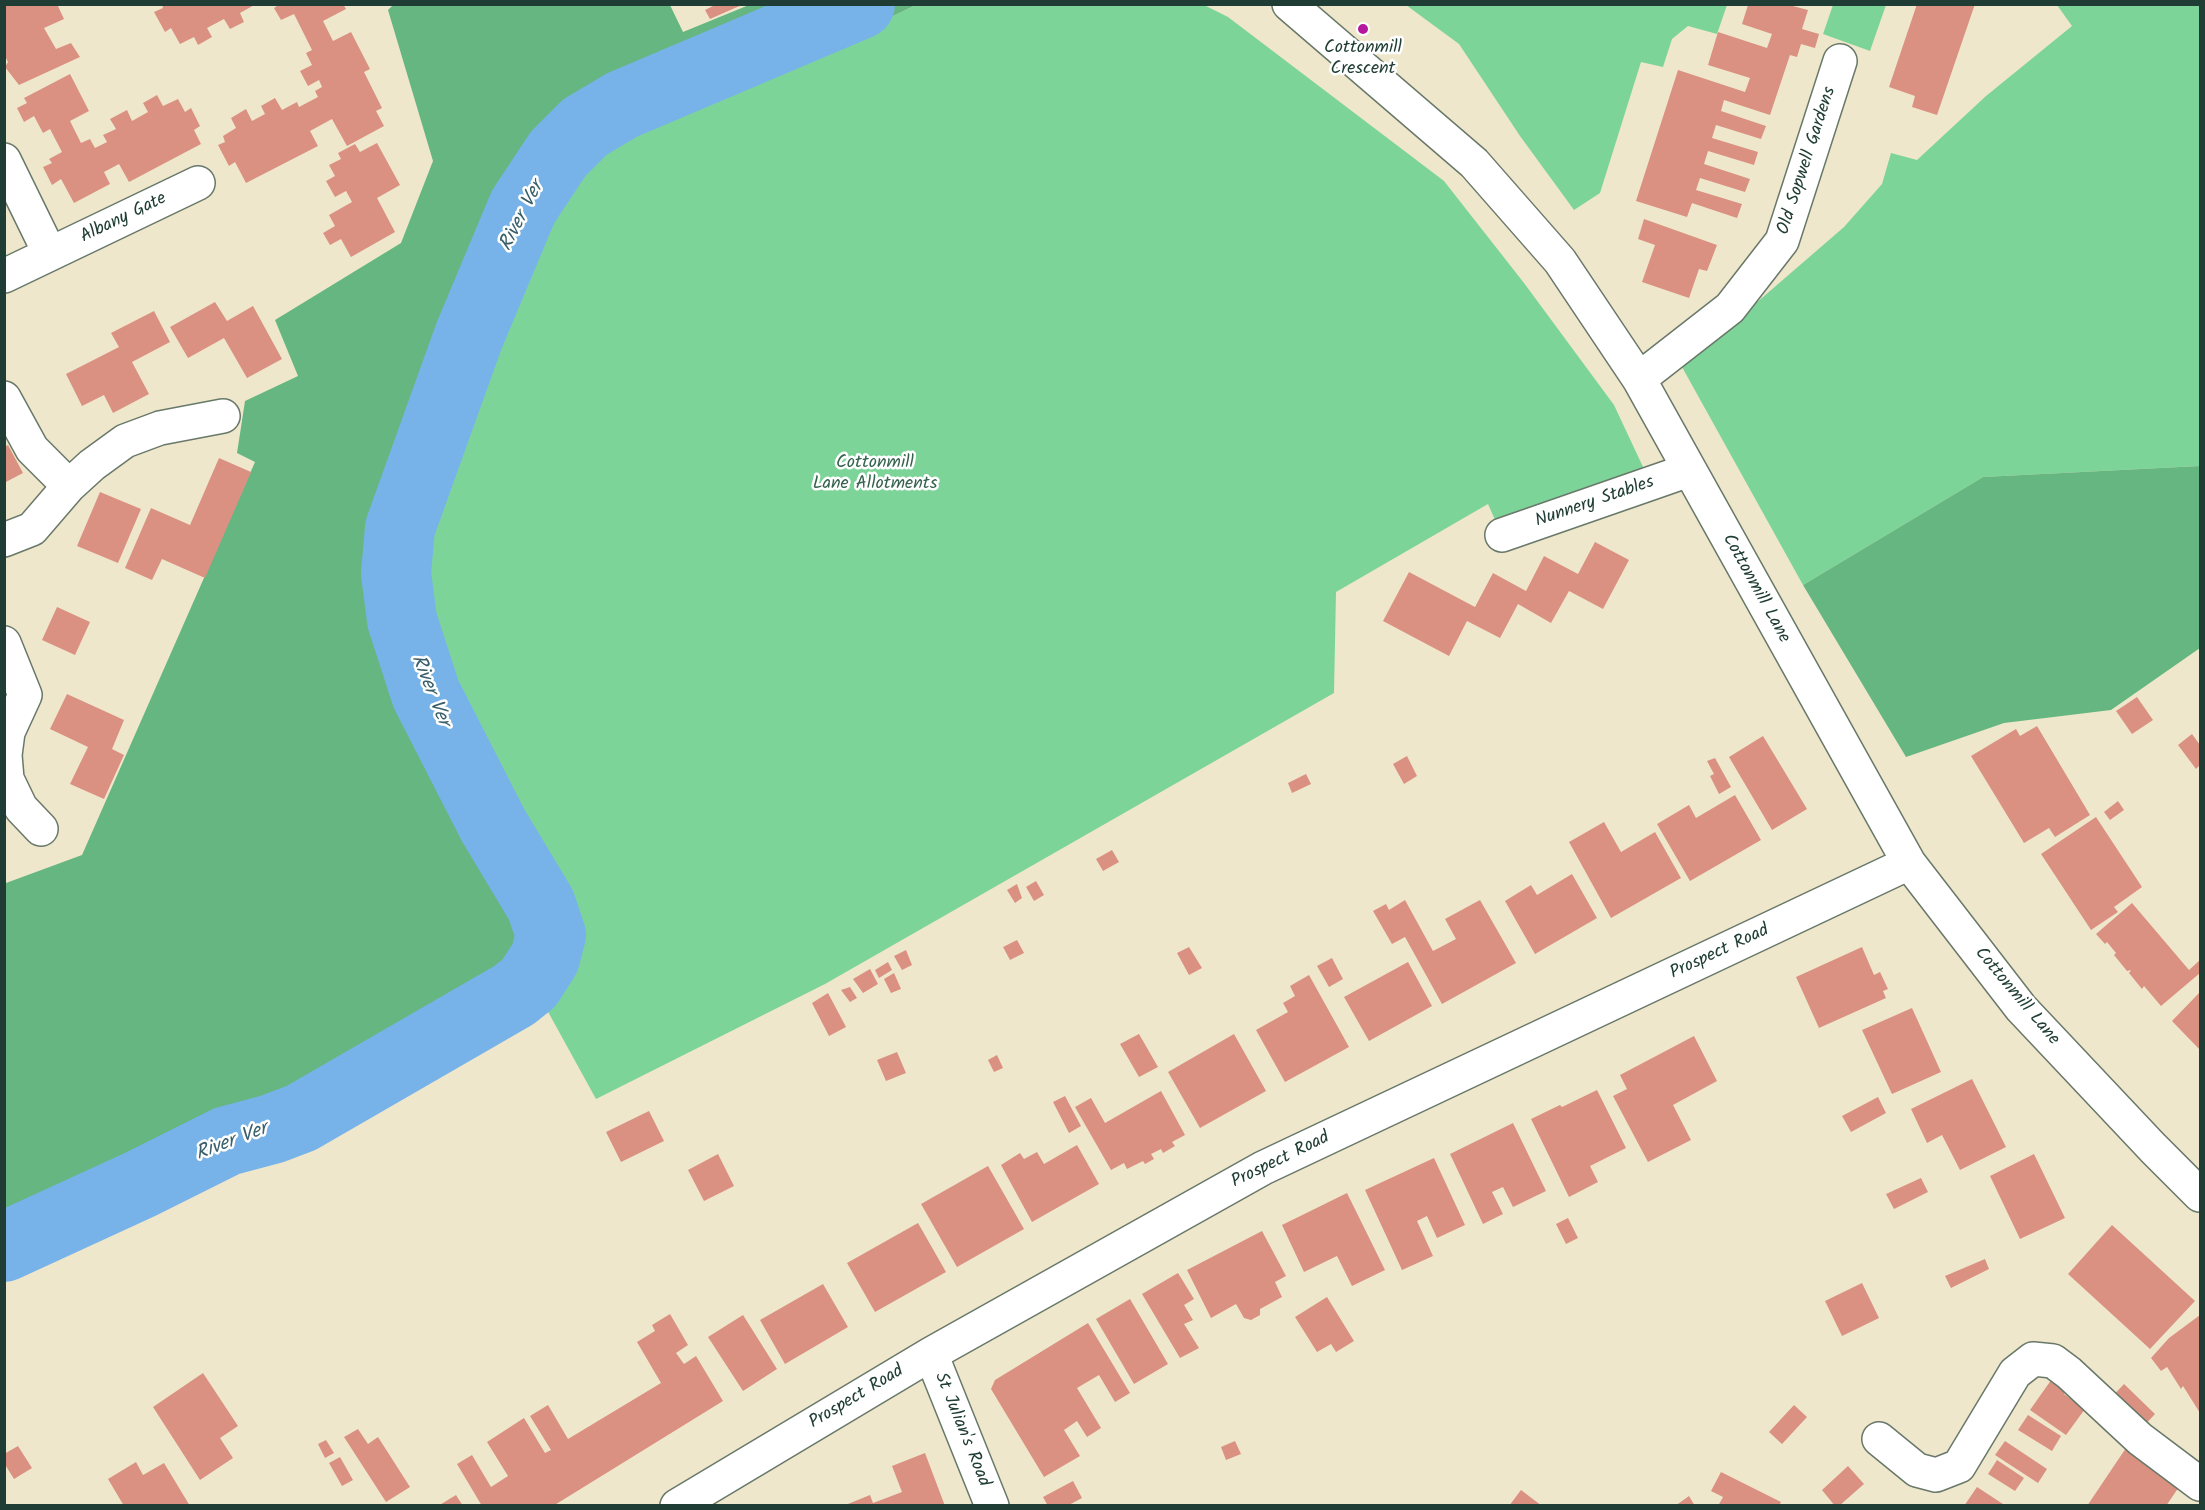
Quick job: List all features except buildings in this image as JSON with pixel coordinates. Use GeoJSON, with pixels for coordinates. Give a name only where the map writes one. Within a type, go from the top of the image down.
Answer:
{"type":"FeatureCollection","features":[{"type":"Feature","properties":{"kind":"street","name":"Cottonmill Lane"},"geometry":{"type":"LineString","coordinates":[[1289,4],[1474,163],[1560,261],[1639,379],[1909,863],[2021,1008],[2200,1195]]}},
{"type":"Feature","properties":{"kind":"street","name":"Old Sopwell Gardens"},"geometry":{"type":"LineString","coordinates":[[1639,379],[1731,308],[1782,241],[1840,61]]}},
{"type":"Feature","properties":{"kind":"street"},"geometry":{"type":"LineString","coordinates":[[4,160],[50,254]]}},
{"type":"Feature","properties":{"kind":"street","name":"Albany Gate"},"geometry":{"type":"LineString","coordinates":[[4,276],[198,183]]}},
{"type":"Feature","properties":{"kind":"street"},"geometry":{"type":"LineString","coordinates":[[4,398],[32,449],[69,486]]}},
{"type":"Feature","properties":{"kind":"street"},"geometry":{"type":"LineString","coordinates":[[18,534],[92,465],[125,441],[160,428],[223,416]]}},
{"type":"Feature","properties":{"kind":"street","name":"Nunnery Stables"},"geometry":{"type":"LineString","coordinates":[[1502,535],[1689,470]]}},
{"type":"Feature","properties":{"kind":"street"},"geometry":{"type":"LineString","coordinates":[[4,644],[25,695],[8,732],[6,755],[8,779],[21,808],[41,829]]}},
{"type":"Feature","properties":{"kind":"street","name":"Prospect Road"},"geometry":{"type":"LineString","coordinates":[[677,1506],[930,1354],[1263,1168],[1909,863]]}},
{"type":"Feature","properties":{"kind":"street","name":"St Julian's Road"},"geometry":{"type":"LineString","coordinates":[[930,1354],[992,1506]]}},
{"type":"Feature","properties":{"kind":"street"},"geometry":{"type":"LineString","coordinates":[[1879,1439],[1917,1470],[1936,1475],[1959,1466],[2015,1373],[2033,1359],[2053,1360],[2140,1439],[2200,1484]]}},
{"type":"Feature","properties":{"kind":"green space","name":"Cottonmill Lane Allotments"},"geometry":{"type":"Polygon","coordinates":[[[1202,4],[1228,17],[1444,181],[1524,283],[1614,405],[1644,469],[1499,529],[1488,504],[1336,592],[1334,693],[825,984],[596,1099],[541,999],[553,971],[564,930],[552,901],[504,831],[437,694],[412,623],[405,578],[410,528],[495,299],[538,215],[570,164],[627,121],[712,91],[916,5],[1202,4]]]}},
{"type":"Feature","properties":{"kind":"green space"},"geometry":{"type":"Polygon","coordinates":[[[393,5],[670,5],[683,32],[749,5],[916,5],[712,91],[627,121],[599,140],[570,165],[538,215],[495,299],[410,528],[405,578],[412,623],[437,694],[504,831],[552,901],[564,931],[553,971],[541,999],[284,1146],[203,1168],[109,1221],[52,1241],[5,1267],[4,887],[6,883],[82,855],[255,462],[237,453],[245,401],[298,376],[275,320],[401,243],[433,161],[388,10],[393,5]]]}},
{"type":"Feature","properties":{"kind":"green space"},"geometry":{"type":"Polygon","coordinates":[[[1406,5],[1727,5],[1717,34],[1688,26],[1672,39],[1663,67],[1641,62],[1600,193],[1574,210],[1520,136],[1459,44],[1406,5]]]}},
{"type":"Feature","properties":{"kind":"green space"},"geometry":{"type":"Polygon","coordinates":[[[1833,5],[1886,5],[1870,51],[1823,34],[1833,5]]]}},
{"type":"Feature","properties":{"kind":"green space"},"geometry":{"type":"Polygon","coordinates":[[[2057,5],[2200,5],[2200,466],[1983,477],[1803,585],[1682,367],[1844,227],[1882,184],[1891,153],[1917,160],[1986,96],[2072,26],[2057,5]]]}},
{"type":"Feature","properties":{"kind":"green space"},"geometry":{"type":"Polygon","coordinates":[[[2200,466],[2200,648],[2111,710],[2004,723],[1906,757],[1803,585],[1983,477],[2200,466]]]}},
{"type":"Feature","properties":{"kind":"waterway","name":"River Ver"},"geometry":{"type":"LineString","coordinates":[[4,1247],[141,1184],[227,1141],[272,1129],[301,1118],[514,995],[529,983],[545,958],[551,935],[541,905],[493,825],[426,694],[402,620],[396,573],[400,528],[469,336],[523,207],[558,154],[585,127],[622,105],[860,4]]}},
{"type":"Feature","properties":{"kind":"place","name":"Cottonmill Crescent"},"geometry":{"type":"Point","coordinates":[1363,29]}}]}
